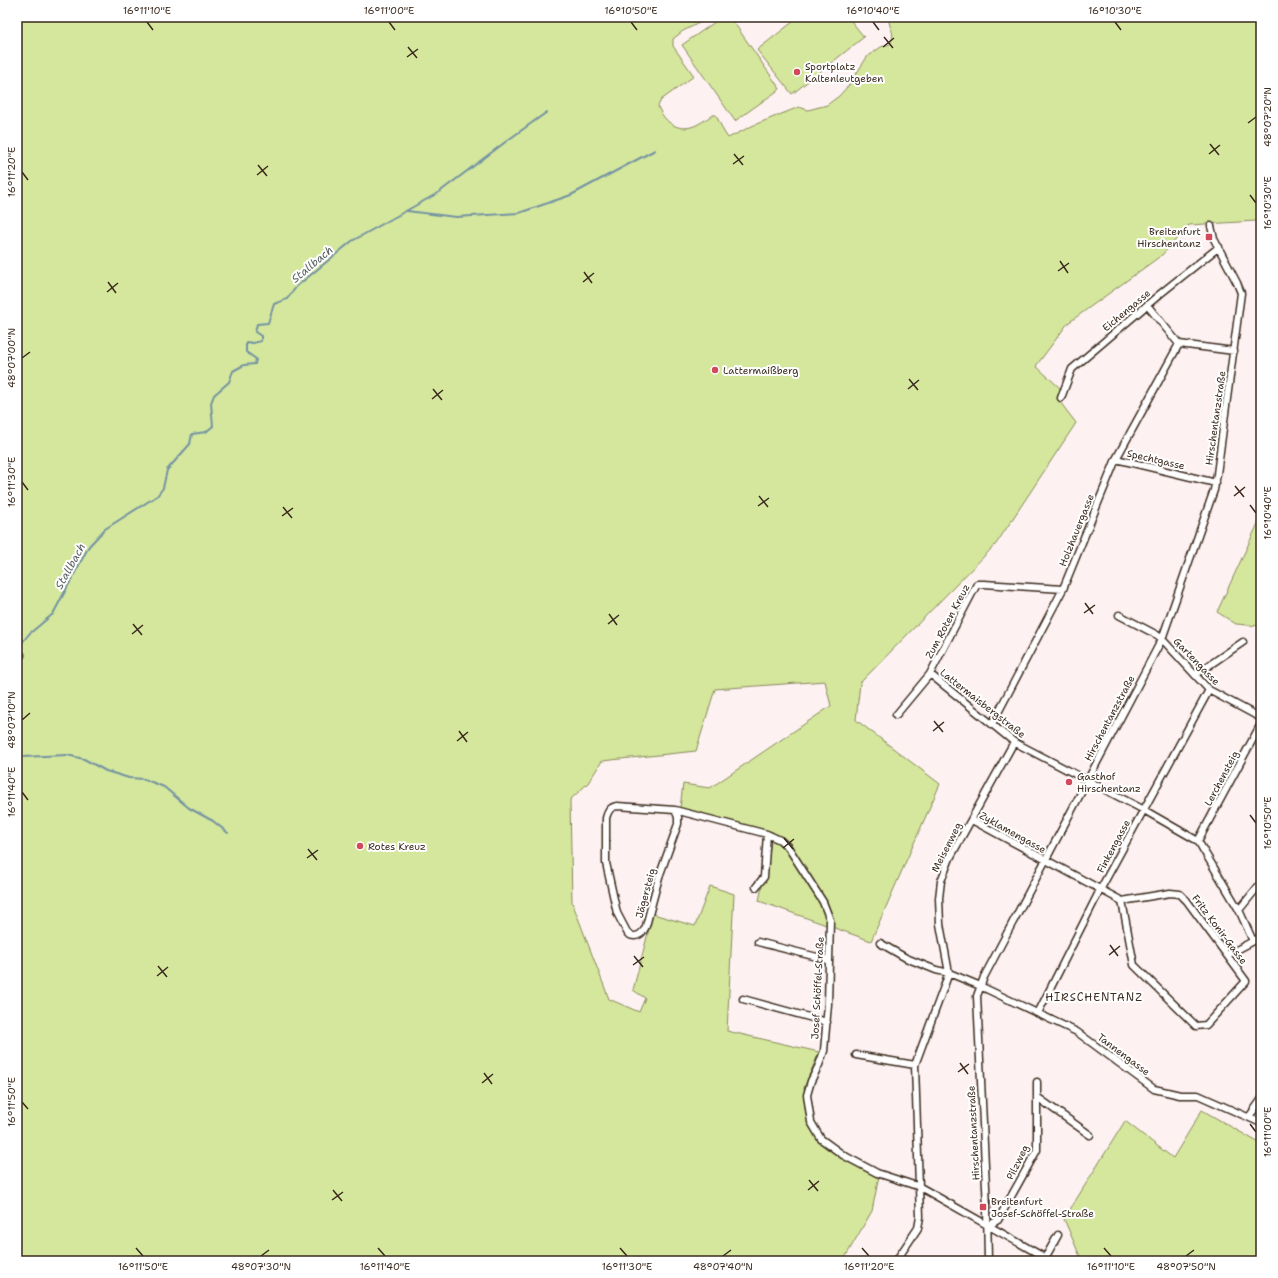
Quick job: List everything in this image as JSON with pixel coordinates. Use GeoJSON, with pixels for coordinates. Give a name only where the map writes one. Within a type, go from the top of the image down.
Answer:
{"type":"FeatureCollection","features":[{"type":"Feature","properties":{"kind":"street","name":"Hirschentanzstraße"},"geometry":{"type":"LineString","coordinates":[[988,1261],[988,1226],[978,996],[980,986],[1162,639],[1216,483],[1241,293],[1213,235],[1211,226]]}},
{"type":"Feature","properties":{"kind":"street","name":"Eichengasse"},"geometry":{"type":"LineString","coordinates":[[1061,398],[1072,369],[1219,246]]}},
{"type":"Feature","properties":{"kind":"street"},"geometry":{"type":"LineString","coordinates":[[1147,305],[1179,344],[1234,351]]}},
{"type":"Feature","properties":{"kind":"street","name":"Holzhauergasse"},"geometry":{"type":"LineString","coordinates":[[992,724],[1063,589],[1116,459],[1179,344]]}},
{"type":"Feature","properties":{"kind":"street","name":"Spechtgasse"},"geometry":{"type":"LineString","coordinates":[[1116,459],[1216,483]]}},
{"type":"Feature","properties":{"kind":"street","name":"Zum Roten Kreuz"},"geometry":{"type":"LineString","coordinates":[[896,715],[930,674],[977,584],[1063,589]]}},
{"type":"Feature","properties":{"kind":"street"},"geometry":{"type":"LineString","coordinates":[[1119,615],[1162,639]]}},
{"type":"Feature","properties":{"kind":"street","name":"Gartengasse"},"geometry":{"type":"LineString","coordinates":[[1162,639],[1208,690],[1261,718]]}},
{"type":"Feature","properties":{"kind":"street"},"geometry":{"type":"LineString","coordinates":[[1195,675],[1243,642]]}},
{"type":"Feature","properties":{"kind":"street","name":"Lattermaisbergstraße"},"geometry":{"type":"LineString","coordinates":[[930,674],[1014,742],[1144,810],[1198,841]]}},
{"type":"Feature","properties":{"kind":"street","name":"Finkengasse"},"geometry":{"type":"LineString","coordinates":[[1038,1013],[1100,890],[1208,690]]}},
{"type":"Feature","properties":{"kind":"street","name":"Lerchensteig"},"geometry":{"type":"LineString","coordinates":[[1198,841],[1261,724]]}},
{"type":"Feature","properties":{"kind":"street","name":"Meisenweg"},"geometry":{"type":"LineString","coordinates":[[949,973],[940,924],[939,887],[950,858],[1014,742]]}},
{"type":"Feature","properties":{"kind":"street","name":"Josef Schöffel-Straße"},"geometry":{"type":"LineString","coordinates":[[612,807],[617,806],[675,810],[767,834],[780,840],[786,845],[823,902],[830,920],[827,1022],[824,1051],[811,1081],[807,1095],[811,1122],[821,1139],[843,1156],[877,1173],[920,1187],[1052,1261]]}},
{"type":"Feature","properties":{"kind":"street","name":"Jägersteig"},"geometry":{"type":"LineString","coordinates":[[612,807],[608,811],[606,818],[606,863],[617,913],[626,931],[631,936],[637,936],[643,932],[646,926],[659,877],[678,824],[678,817],[675,810]]}},
{"type":"Feature","properties":{"kind":"street","name":"Zyklamengasse"},"geometry":{"type":"LineString","coordinates":[[972,820],[1045,860]]}},
{"type":"Feature","properties":{"kind":"street"},"geometry":{"type":"LineString","coordinates":[[756,887],[764,877],[767,834]]}},
{"type":"Feature","properties":{"kind":"street"},"geometry":{"type":"LineString","coordinates":[[1198,841],[1239,910],[1254,941]]}},
{"type":"Feature","properties":{"kind":"street"},"geometry":{"type":"LineString","coordinates":[[1045,860],[1122,901]]}},
{"type":"Feature","properties":{"kind":"street"},"geometry":{"type":"LineString","coordinates":[[1239,910],[1261,882]]}},
{"type":"Feature","properties":{"kind":"street","name":"Fritz Konir-Gasse"},"geometry":{"type":"LineString","coordinates":[[1170,893],[1180,894],[1188,900],[1246,981],[1206,1025],[1196,1026],[1134,965],[1122,901],[1170,893]]}},
{"type":"Feature","properties":{"kind":"street"},"geometry":{"type":"LineString","coordinates":[[1228,955],[1261,937]]}},
{"type":"Feature","properties":{"kind":"street"},"geometry":{"type":"LineString","coordinates":[[758,942],[829,960]]}},
{"type":"Feature","properties":{"kind":"street"},"geometry":{"type":"LineString","coordinates":[[880,943],[906,958],[980,986]]}},
{"type":"Feature","properties":{"kind":"street"},"geometry":{"type":"LineString","coordinates":[[896,1261],[918,1228],[920,1222],[915,1065],[949,973]]}},
{"type":"Feature","properties":{"kind":"street","name":"Tannengasse"},"geometry":{"type":"LineString","coordinates":[[980,986],[1077,1032],[1154,1089],[1180,1095],[1198,1095],[1261,1122]]}},
{"type":"Feature","properties":{"kind":"street"},"geometry":{"type":"LineString","coordinates":[[744,999],[827,1022]]}},
{"type":"Feature","properties":{"kind":"street"},"geometry":{"type":"LineString","coordinates":[[856,1055],[915,1065]]}},
{"type":"Feature","properties":{"kind":"street","name":"Pilzweg"},"geometry":{"type":"LineString","coordinates":[[988,1226],[998,1220],[1036,1150],[1037,1082]]}},
{"type":"Feature","properties":{"kind":"street"},"geometry":{"type":"LineString","coordinates":[[1037,1097],[1090,1135]]}},
{"type":"Feature","properties":{"kind":"street"},"geometry":{"type":"LineString","coordinates":[[1249,1117],[1261,1100]]}},
{"type":"Feature","properties":{"kind":"street"},"geometry":{"type":"LineString","coordinates":[[1045,1258],[1058,1235]]}},
{"type":"Feature","properties":{"kind":"green space"},"geometry":{"type":"Polygon","coordinates":[[[17,17],[711,17],[683,31],[673,39],[673,46],[694,76],[661,100],[658,106],[666,120],[675,126],[685,128],[694,126],[713,115],[716,115],[728,138],[754,125],[799,107],[808,110],[827,105],[839,96],[849,85],[867,57],[881,47],[890,44],[893,36],[889,17],[1261,17],[1261,223],[1256,221],[1189,225],[1162,255],[1068,323],[1036,366],[1060,388],[1057,398],[1076,423],[996,544],[860,683],[856,720],[940,784],[871,941],[759,901],[773,832],[680,808],[683,784],[710,788],[831,706],[825,681],[715,689],[696,751],[602,761],[588,783],[570,800],[572,902],[609,999],[639,1012],[645,998],[633,990],[653,914],[695,926],[710,886],[734,894],[727,1031],[819,1052],[804,1088],[809,1122],[817,1138],[838,1156],[879,1176],[872,1211],[843,1261],[17,1261],[17,17]]]}},
{"type":"Feature","properties":{"kind":"green space"},"geometry":{"type":"Polygon","coordinates":[[[722,17],[730,17],[780,89],[735,121],[682,45],[722,17]]]}},
{"type":"Feature","properties":{"kind":"green space","name":"Sportplatz Kaltenleutgeben"},"geometry":{"type":"Polygon","coordinates":[[[799,17],[848,17],[864,37],[792,94],[757,50],[799,17]]]}},
{"type":"Feature","properties":{"kind":"green space"},"geometry":{"type":"Polygon","coordinates":[[[1261,517],[1261,626],[1236,624],[1217,612],[1261,517]]]}},
{"type":"Feature","properties":{"kind":"green space"},"geometry":{"type":"Polygon","coordinates":[[[1202,1110],[1261,1144],[1261,1261],[1082,1261],[1064,1219],[1125,1121],[1173,1158],[1202,1110]]]}},
{"type":"Feature","properties":{"kind":"waterway","name":"Stallbach"},"geometry":{"type":"LineString","coordinates":[[17,649],[29,634],[53,614],[89,546],[105,529],[157,496],[163,488],[167,470],[190,444],[192,434],[206,432],[213,426],[211,403],[214,395],[229,382],[233,371],[244,365],[255,364],[256,359],[246,352],[246,342],[253,343],[261,341],[261,336],[255,332],[257,324],[268,323],[274,304],[287,299],[297,286],[352,241],[438,193],[547,112]]}},
{"type":"Feature","properties":{"kind":"waterway"},"geometry":{"type":"LineString","coordinates":[[407,211],[456,217],[519,213],[571,195],[655,150]]}},
{"type":"Feature","properties":{"kind":"waterway"},"geometry":{"type":"LineString","coordinates":[[17,755],[22,757],[67,755],[84,759],[106,771],[129,778],[144,779],[164,787],[189,808],[213,821],[228,833]]}},
{"type":"Feature","properties":{"kind":"place","name":"Sportplatz Kaltenleutgeben"},"geometry":{"type":"Point","coordinates":[797,72]}},
{"type":"Feature","properties":{"kind":"place","name":"Breitenfurt Hirschentanz"},"geometry":{"type":"Point","coordinates":[1209,237]}},
{"type":"Feature","properties":{"kind":"place","name":"Lattermaißberg"},"geometry":{"type":"Point","coordinates":[715,370]}},
{"type":"Feature","properties":{"kind":"place","name":"Gasthof Hirschentanz"},"geometry":{"type":"Point","coordinates":[1069,782]}},
{"type":"Feature","properties":{"kind":"place","name":"Rotes Kreuz"},"geometry":{"type":"Point","coordinates":[360,846]}},
{"type":"Feature","properties":{"kind":"place","name":"Breitenfurt Josef-Schöffel-Straße"},"geometry":{"type":"Point","coordinates":[983,1207]}},
{"type":"Feature","properties":{"kind":"district","name":"HIRSCHENTANZ"},"geometry":{"type":"Point","coordinates":[1094,997]}}]}
